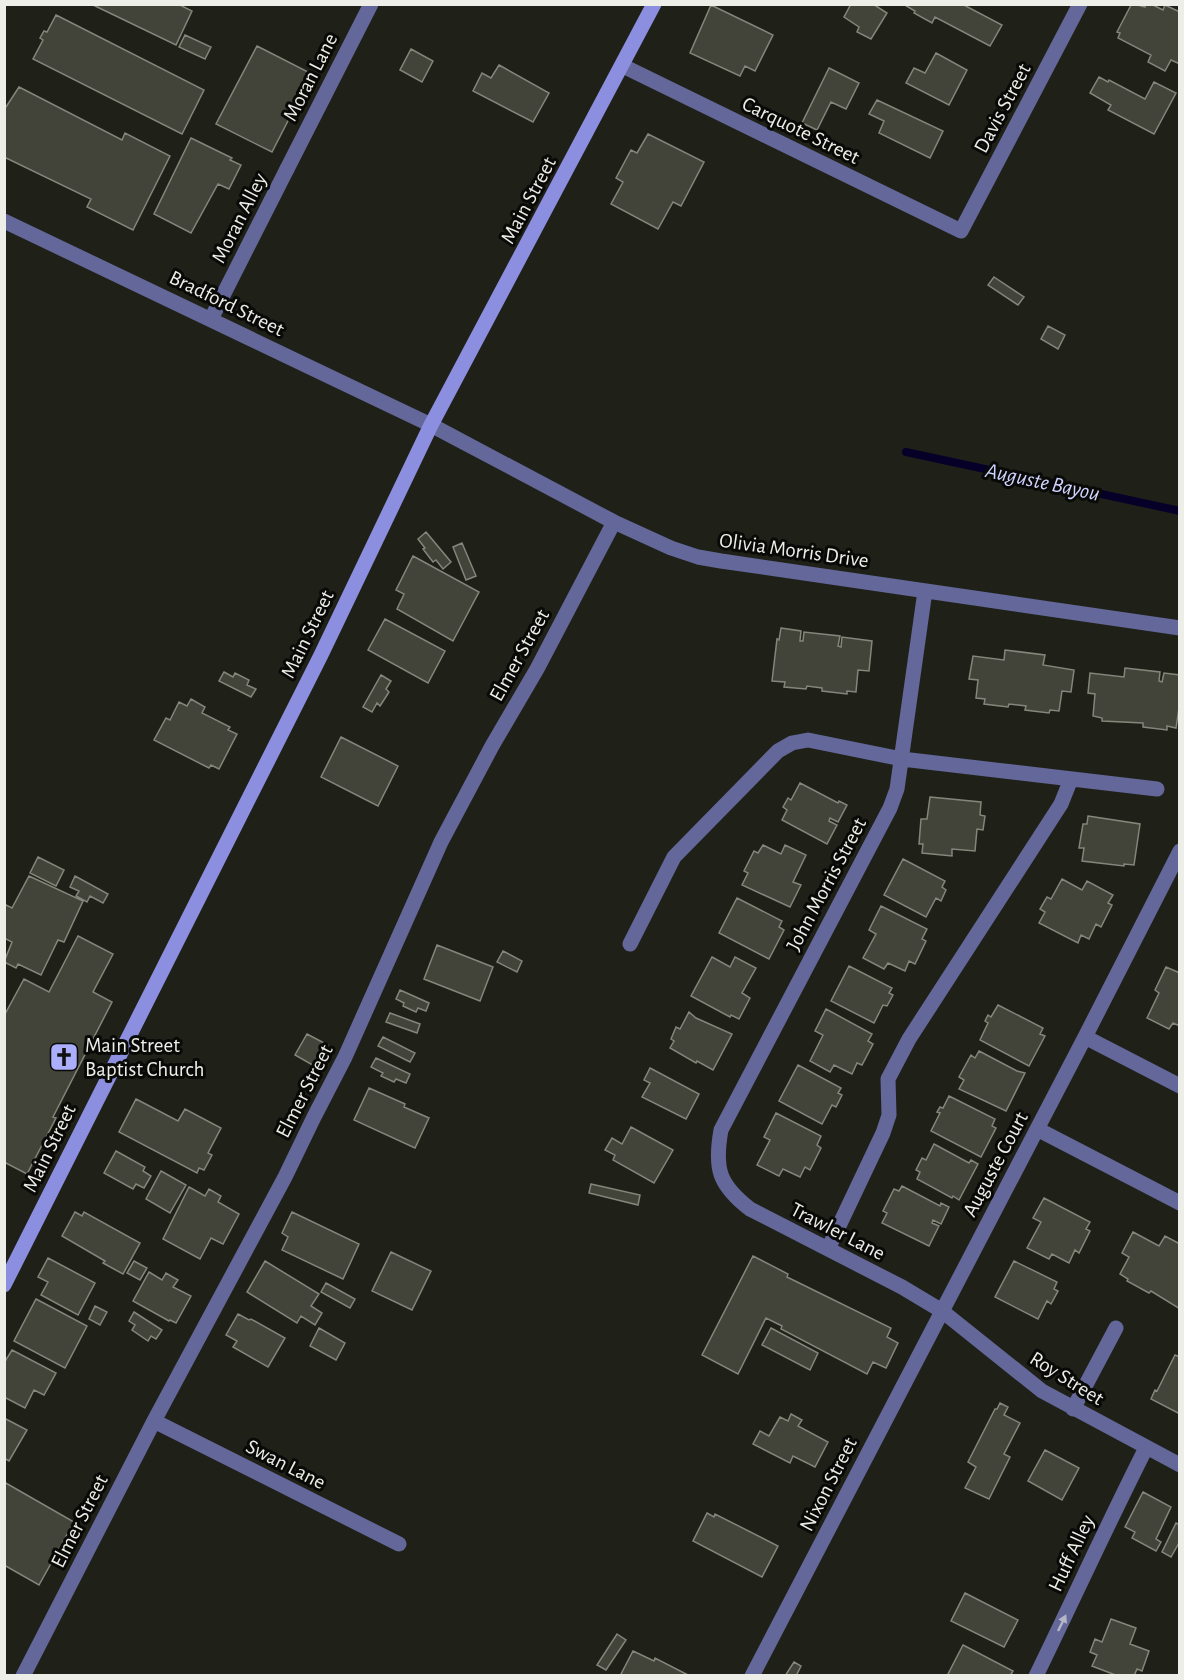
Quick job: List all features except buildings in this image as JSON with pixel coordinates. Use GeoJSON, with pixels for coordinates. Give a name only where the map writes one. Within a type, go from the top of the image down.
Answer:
{"type":"FeatureCollection","features":[{"type":"Feature","properties":{"kind":"street","name":"Moran Lane"},"geometry":{"type":"LineString","coordinates":[[287,169],[371,4]]}},
{"type":"Feature","properties":{"kind":"street","name":"Main Street"},"geometry":{"type":"LineString","coordinates":[[4,1285],[321,655],[431,425],[654,4]]}},
{"type":"Feature","properties":{"kind":"street","name":"Davis Street"},"geometry":{"type":"LineString","coordinates":[[961,231],[1080,4]]}},
{"type":"Feature","properties":{"kind":"street","name":"Carquote Street"},"geometry":{"type":"LineString","coordinates":[[623,66],[961,231]]}},
{"type":"Feature","properties":{"kind":"street","name":"Moran Alley"},"geometry":{"type":"LineString","coordinates":[[212,319],[287,169]]}},
{"type":"Feature","properties":{"kind":"street","name":"Bradford Street"},"geometry":{"type":"LineString","coordinates":[[4,221],[431,425]]}},
{"type":"Feature","properties":{"kind":"street","name":"Olivia Morris Drive"},"geometry":{"type":"LineString","coordinates":[[431,425],[614,522],[671,548],[698,557],[1179,628]]}},
{"type":"Feature","properties":{"kind":"street","name":"Elmer Street"},"geometry":{"type":"LineString","coordinates":[[23,1676],[154,1421],[285,1177],[345,1057],[441,842],[492,746],[537,669],[614,522]]}},
{"type":"Feature","properties":{"kind":"street","name":"John Morris Street"},"geometry":{"type":"LineString","coordinates":[[723,1180],[718,1163],[721,1130],[890,808],[897,789],[926,591]]}},
{"type":"Feature","properties":{"kind":"street"},"geometry":{"type":"LineString","coordinates":[[630,944],[674,857],[778,751],[792,743],[808,741],[902,759],[1157,789]]}},
{"type":"Feature","properties":{"kind":"street"},"geometry":{"type":"LineString","coordinates":[[828,1249],[883,1133],[889,1115],[888,1079],[909,1039],[1060,804],[1071,779]]}},
{"type":"Feature","properties":{"kind":"street","name":"Auguste Court"},"geometry":{"type":"LineString","coordinates":[[942,1311],[1179,852]]}},
{"type":"Feature","properties":{"kind":"street"},"geometry":{"type":"LineString","coordinates":[[1085,1037],[1179,1086]]}},
{"type":"Feature","properties":{"kind":"street"},"geometry":{"type":"LineString","coordinates":[[1037,1129],[1179,1203]]}},
{"type":"Feature","properties":{"kind":"street","name":"Trawler Lane"},"geometry":{"type":"LineString","coordinates":[[723,1180],[732,1195],[750,1209],[902,1287],[942,1311]]}},
{"type":"Feature","properties":{"kind":"street","name":"Roy Street"},"geometry":{"type":"LineString","coordinates":[[942,1311],[1042,1391],[1179,1465]]}},
{"type":"Feature","properties":{"kind":"street","name":"Nixon Street"},"geometry":{"type":"LineString","coordinates":[[753,1676],[942,1311]]}},
{"type":"Feature","properties":{"kind":"street"},"geometry":{"type":"LineString","coordinates":[[1073,1409],[1116,1328]]}},
{"type":"Feature","properties":{"kind":"street","name":"Swan Lane"},"geometry":{"type":"LineString","coordinates":[[154,1421],[399,1544]]}},
{"type":"Feature","properties":{"kind":"street","name":"Huff Alley"},"geometry":{"type":"LineString","coordinates":[[1036,1676],[1107,1524],[1146,1448]]}},
{"type":"Feature","properties":{"kind":"waterway","name":"Auguste Bayou"},"geometry":{"type":"LineString","coordinates":[[906,452],[1180,511]]}},
{"type":"Feature","properties":{"kind":"place","name":"Main Street Baptist Church"},"geometry":{"type":"Point","coordinates":[64,1057]}}]}
